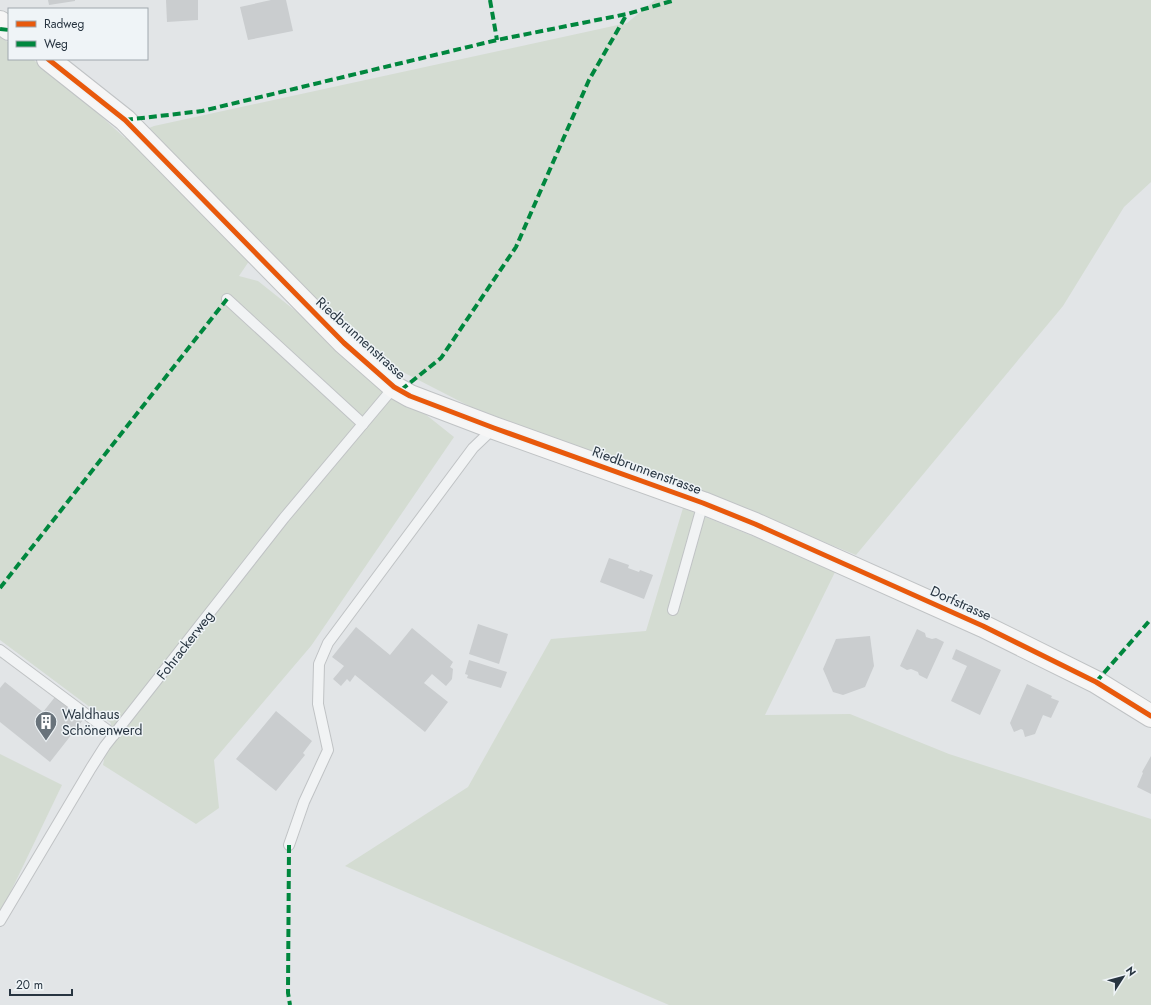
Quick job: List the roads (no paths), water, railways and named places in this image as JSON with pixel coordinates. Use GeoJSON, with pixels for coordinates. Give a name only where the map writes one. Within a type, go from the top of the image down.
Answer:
{"type":"FeatureCollection","features":[{"type":"Feature","properties":{"kind":"street"},"geometry":{"type":"LineString","coordinates":[[0,22],[8,28]]}},
{"type":"Feature","properties":{"kind":"street","name":"Riedbrunnenstrasse"},"geometry":{"type":"LineString","coordinates":[[49,60],[125,120],[344,342],[394,387],[410,396],[494,428],[755,524]]}},
{"type":"Feature","properties":{"kind":"street","name":"Dorfstrasse"},"geometry":{"type":"LineString","coordinates":[[755,524],[982,626],[1096,682],[1151,716]]}},
{"type":"Feature","properties":{"kind":"lane"},"geometry":{"type":"LineString","coordinates":[[227,299],[363,424]]}},
{"type":"Feature","properties":{"kind":"lane","name":"Fohrackerweg"},"geometry":{"type":"LineString","coordinates":[[0,921],[90,768],[114,735],[284,518],[394,387]]}},
{"type":"Feature","properties":{"kind":"lane"},"geometry":{"type":"LineString","coordinates":[[289,845],[304,802],[328,750],[318,704],[319,664],[328,643],[473,448],[494,428]]}},
{"type":"Feature","properties":{"kind":"lane"},"geometry":{"type":"LineString","coordinates":[[673,610],[703,504]]}},
{"type":"Feature","properties":{"kind":"lane"},"geometry":{"type":"LineString","coordinates":[[0,650],[114,735]]}},
{"type":"Feature","properties":{"kind":"place","name":"Waldhaus Schönenwerd"},"geometry":{"type":"Point","coordinates":[46,742]}}]}
